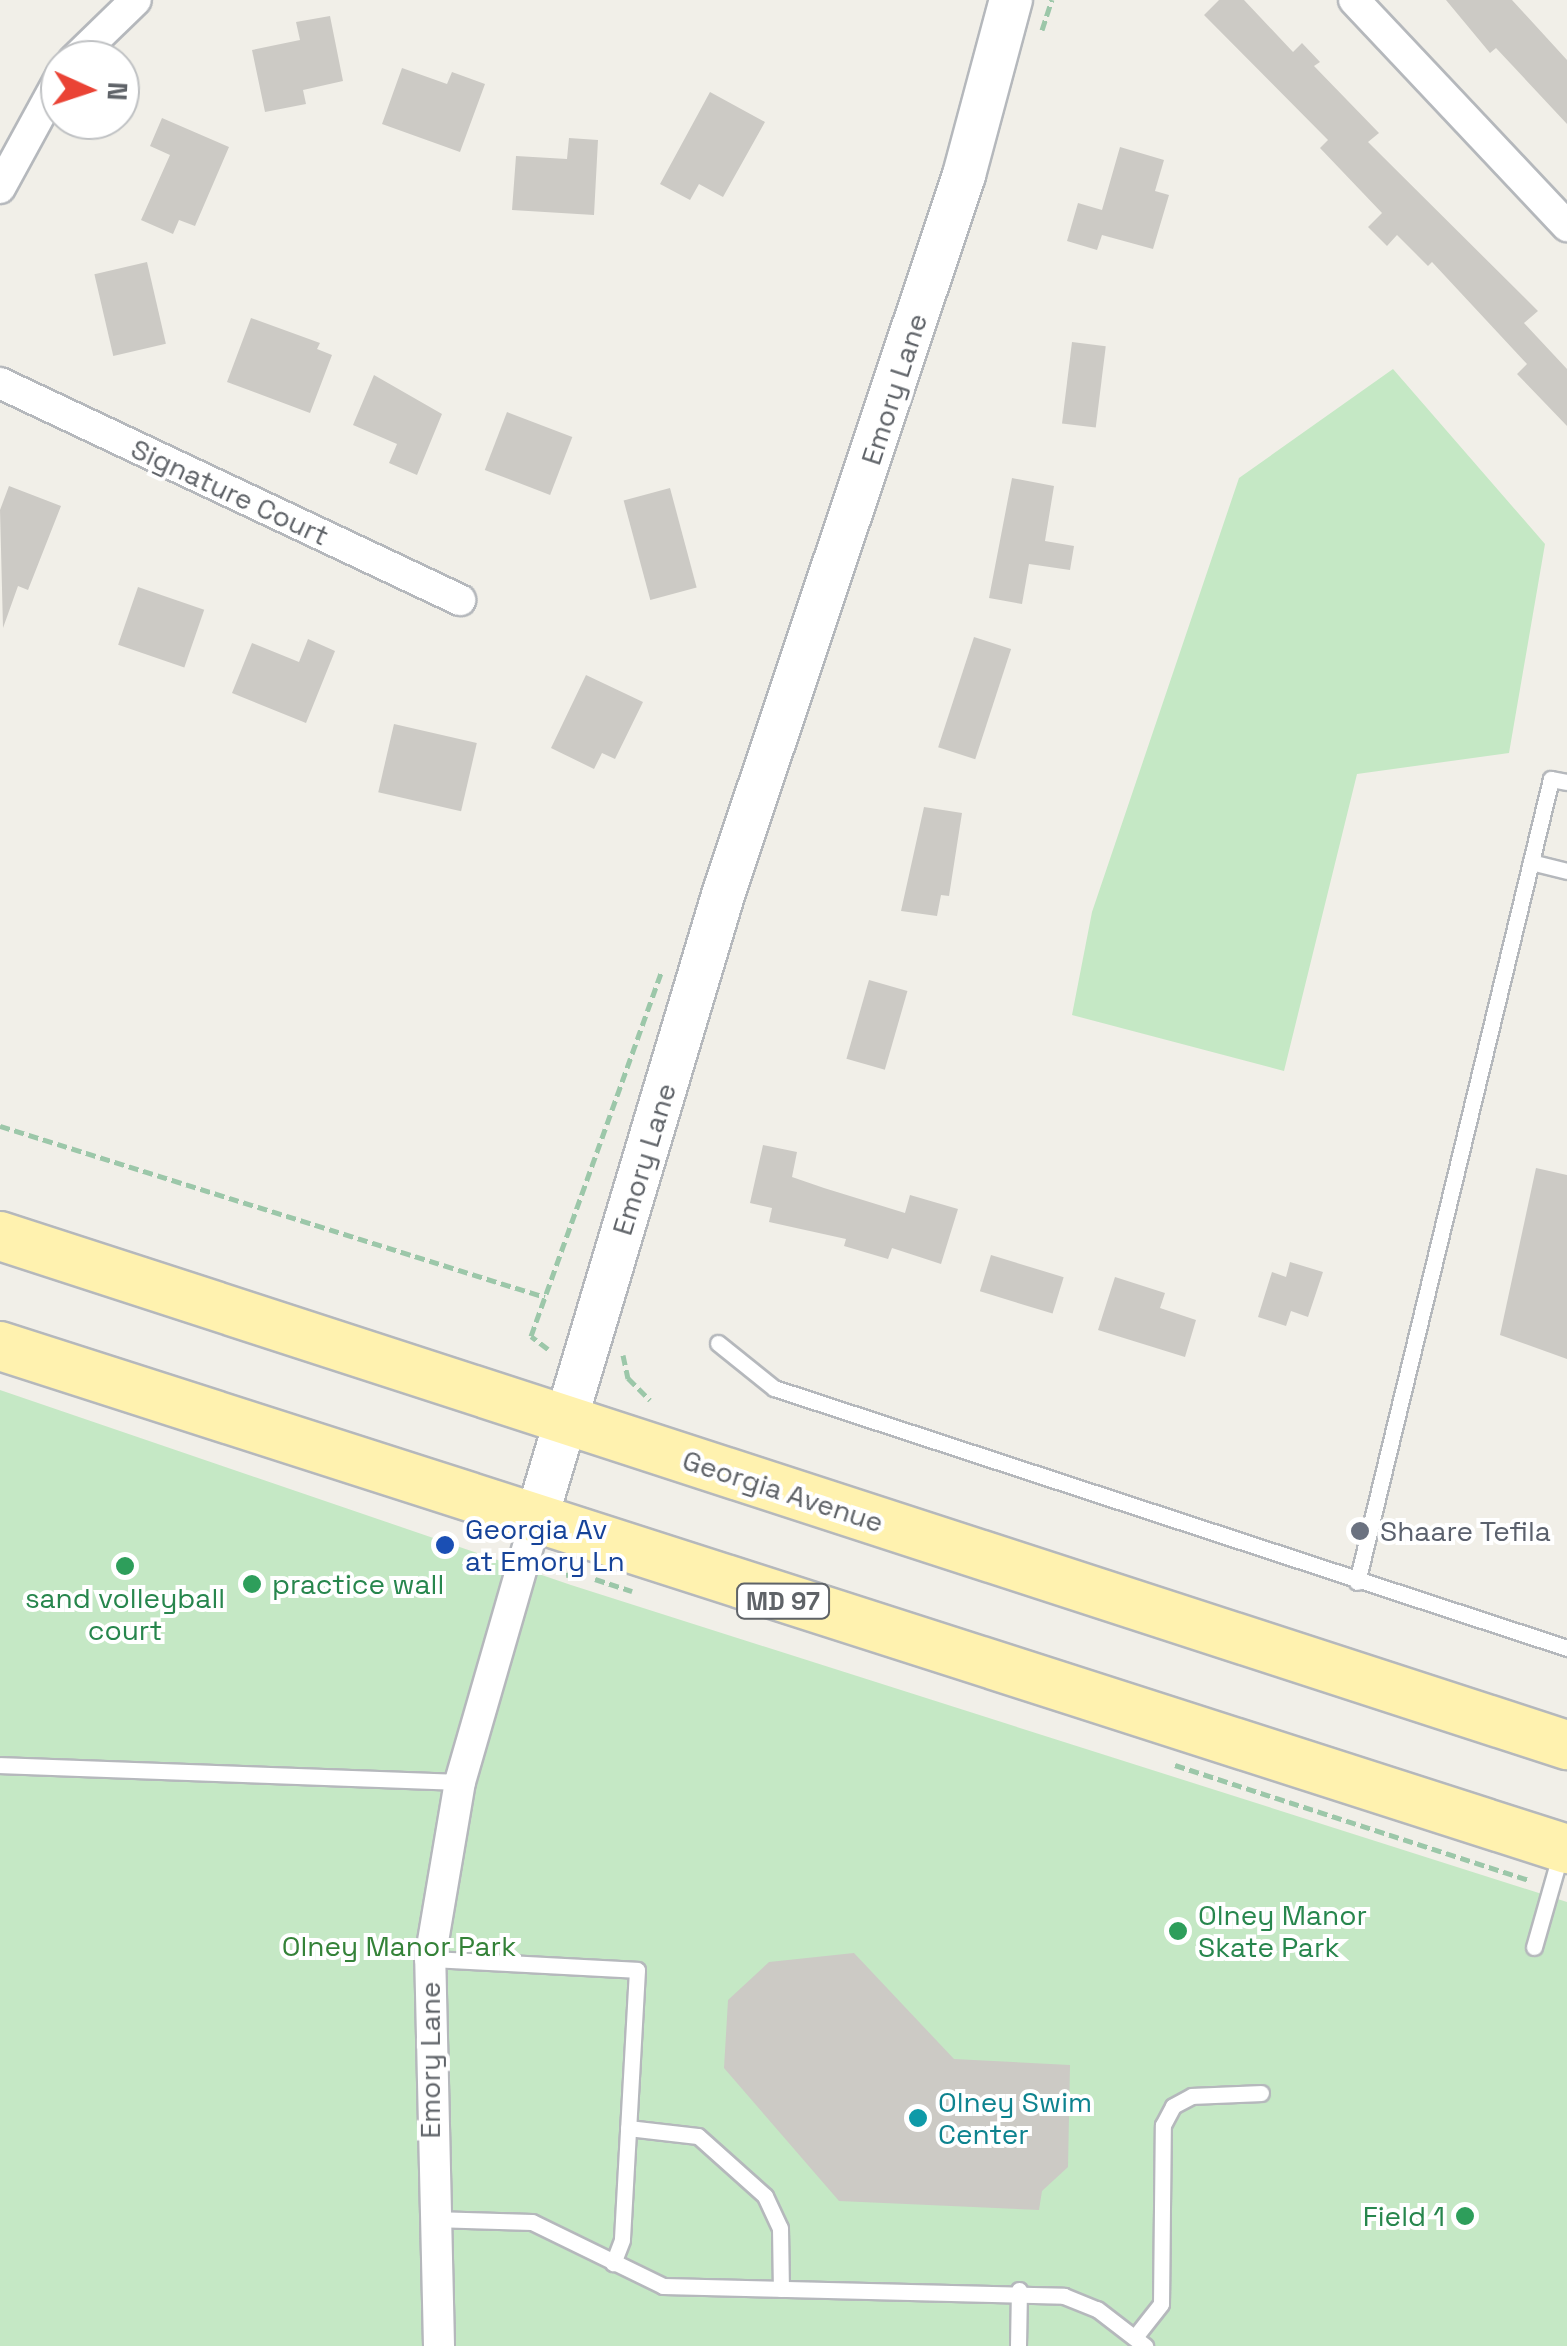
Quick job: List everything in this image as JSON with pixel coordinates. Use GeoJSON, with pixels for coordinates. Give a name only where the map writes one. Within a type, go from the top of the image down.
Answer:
{"type":"FeatureCollection","features":[{"type":"Feature","properties":{"kind":"main road","name":"Georgia Avenue"},"geometry":{"type":"LineString","coordinates":[[1,1236],[1567,1746]]}},
{"type":"Feature","properties":{"kind":"main road","name":"MD 97"},"geometry":{"type":"LineString","coordinates":[[0,1346],[536,1523],[1565,1849]]}},
{"type":"Feature","properties":{"kind":"street"},"geometry":{"type":"LineString","coordinates":[[95,40],[136,0]]}},
{"type":"Feature","properties":{"kind":"street","name":"Emory Lane"},"geometry":{"type":"LineString","coordinates":[[439,2346],[432,2219],[430,1959],[460,1782],[724,892],[964,175],[1011,0]]}},
{"type":"Feature","properties":{"kind":"street"},"geometry":{"type":"LineString","coordinates":[[1354,0],[1567,226]]}},
{"type":"Feature","properties":{"kind":"street"},"geometry":{"type":"LineString","coordinates":[[0,188],[40,115]]}},
{"type":"Feature","properties":{"kind":"street","name":"Signature Court"},"geometry":{"type":"LineString","coordinates":[[0,383],[460,600]]}},
{"type":"Feature","properties":{"kind":"lane"},"geometry":{"type":"LineString","coordinates":[[1357,1582],[1552,779],[1567,782]]}},
{"type":"Feature","properties":{"kind":"lane"},"geometry":{"type":"LineString","coordinates":[[1532,862],[1567,870]]}},
{"type":"Feature","properties":{"kind":"lane"},"geometry":{"type":"LineString","coordinates":[[718,1342],[774,1388],[1567,1648]]}},
{"type":"Feature","properties":{"kind":"lane"},"geometry":{"type":"LineString","coordinates":[[0,1765],[460,1782]]}},
{"type":"Feature","properties":{"kind":"lane"},"geometry":{"type":"LineString","coordinates":[[1534,1946],[1565,1849]]}},
{"type":"Feature","properties":{"kind":"lane"},"geometry":{"type":"LineString","coordinates":[[430,1959],[637,1970],[622,2240],[613,2263]]}},
{"type":"Feature","properties":{"kind":"lane"},"geometry":{"type":"LineString","coordinates":[[432,2219],[532,2222],[663,2286],[1019,2290],[1098,2309],[1140,2342],[1161,2304],[1163,2125],[1174,2106],[1192,2096],[1216,2090],[1261,2093]]}},
{"type":"Feature","properties":{"kind":"lane"},"geometry":{"type":"LineString","coordinates":[[628,2128],[698,2136],[764,2196],[780,2228],[781,2289]]}},
{"type":"Feature","properties":{"kind":"lane"},"geometry":{"type":"LineString","coordinates":[[1018,2346],[1019,2290]]}},
{"type":"Feature","properties":{"kind":"path"},"geometry":{"type":"LineString","coordinates":[[0,1126],[544,1297],[532,1336],[548,1350]]}},
{"type":"Feature","properties":{"kind":"path"},"geometry":{"type":"LineString","coordinates":[[626,1371],[650,1400]]}},
{"type":"Feature","properties":{"kind":"path"},"geometry":{"type":"LineString","coordinates":[[566,1575],[588,1574]]}},
{"type":"Feature","properties":{"kind":"green space"},"geometry":{"type":"Polygon","coordinates":[[[1393,369],[1545,544],[1509,753],[1357,774],[1284,1071],[1072,1015],[1092,912],[1239,478],[1393,369]]]}},
{"type":"Feature","properties":{"kind":"green space","name":"Olney Manor Park"},"geometry":{"type":"Polygon","coordinates":[[[0,1390],[571,1585],[1567,1902],[1567,2346],[0,2346],[0,1390]]]}},
{"type":"Feature","properties":{"kind":"building"},"geometry":{"type":"Polygon","coordinates":[[[1219,0],[1244,0],[1293,52],[1302,43],[1320,62],[1314,66],[1379,133],[1368,142],[1538,311],[1524,323],[1567,369],[1567,426],[1517,374],[1527,364],[1432,262],[1428,266],[1397,235],[1387,246],[1368,227],[1382,213],[1320,148],[1328,140],[1204,15],[1219,0]]]}},
{"type":"Feature","properties":{"kind":"building"},"geometry":{"type":"Polygon","coordinates":[[[1446,0],[1512,0],[1567,60],[1567,124],[1496,48],[1490,53],[1446,0]]]}},
{"type":"Feature","properties":{"kind":"building"},"geometry":{"type":"Polygon","coordinates":[[[330,16],[343,81],[303,90],[306,104],[265,112],[252,50],[300,40],[296,22],[330,16]]]}},
{"type":"Feature","properties":{"kind":"building"},"geometry":{"type":"Polygon","coordinates":[[[402,68],[447,84],[452,72],[485,84],[460,152],[382,124],[402,68]]]}},
{"type":"Feature","properties":{"kind":"building"},"geometry":{"type":"Polygon","coordinates":[[[710,92],[765,122],[723,197],[699,184],[690,200],[660,184],[710,92]]]}},
{"type":"Feature","properties":{"kind":"building"},"geometry":{"type":"Polygon","coordinates":[[[162,118],[229,147],[195,226],[179,220],[173,234],[141,220],[170,155],[150,146],[162,118]]]}},
{"type":"Feature","properties":{"kind":"building"},"geometry":{"type":"Polygon","coordinates":[[[569,138],[598,140],[594,215],[512,210],[516,156],[567,159],[569,138]]]}},
{"type":"Feature","properties":{"kind":"building"},"geometry":{"type":"Polygon","coordinates":[[[1120,147],[1164,160],[1155,191],[1169,195],[1153,249],[1102,235],[1097,250],[1067,241],[1078,203],[1102,210],[1120,147]]]}},
{"type":"Feature","properties":{"kind":"building"},"geometry":{"type":"Polygon","coordinates":[[[147,262],[166,344],[113,356],[94,274],[147,262]]]}},
{"type":"Feature","properties":{"kind":"building"},"geometry":{"type":"Polygon","coordinates":[[[251,318],[320,343],[317,349],[332,355],[310,413],[227,382],[251,318]]]}},
{"type":"Feature","properties":{"kind":"building"},"geometry":{"type":"Polygon","coordinates":[[[1072,342],[1106,346],[1096,428],[1062,423],[1072,342]]]}},
{"type":"Feature","properties":{"kind":"building"},"geometry":{"type":"Polygon","coordinates":[[[374,375],[442,414],[417,475],[389,463],[397,444],[353,425],[374,375]]]}},
{"type":"Feature","properties":{"kind":"building"},"geometry":{"type":"Polygon","coordinates":[[[507,412],[572,437],[550,495],[485,470],[507,412]]]}},
{"type":"Feature","properties":{"kind":"building"},"geometry":{"type":"Polygon","coordinates":[[[1012,478],[1054,486],[1045,541],[1074,546],[1070,570],[1029,564],[1022,604],[989,598],[1012,478]]]}},
{"type":"Feature","properties":{"kind":"building"},"geometry":{"type":"Polygon","coordinates":[[[9,486],[61,506],[28,590],[18,586],[3,628],[0,510],[9,486]]]}},
{"type":"Feature","properties":{"kind":"building"},"geometry":{"type":"Polygon","coordinates":[[[670,488],[697,587],[650,600],[624,500],[670,488]]]}},
{"type":"Feature","properties":{"kind":"building"},"geometry":{"type":"Polygon","coordinates":[[[138,587],[204,610],[184,667],[118,645],[138,587]]]}},
{"type":"Feature","properties":{"kind":"building"},"geometry":{"type":"Polygon","coordinates":[[[974,637],[1011,649],[975,759],[938,747],[974,637]]]}},
{"type":"Feature","properties":{"kind":"building"},"geometry":{"type":"Polygon","coordinates":[[[308,639],[335,651],[306,723],[232,693],[252,643],[299,662],[308,639]]]}},
{"type":"Feature","properties":{"kind":"building"},"geometry":{"type":"Polygon","coordinates":[[[586,675],[643,702],[615,759],[602,753],[594,769],[551,748],[586,675]]]}},
{"type":"Feature","properties":{"kind":"building"},"geometry":{"type":"Polygon","coordinates":[[[394,724],[477,743],[461,811],[378,792],[394,724]]]}},
{"type":"Feature","properties":{"kind":"building"},"geometry":{"type":"Polygon","coordinates":[[[924,807],[962,813],[949,896],[941,895],[937,916],[901,911],[924,807]]]}},
{"type":"Feature","properties":{"kind":"building"},"geometry":{"type":"Polygon","coordinates":[[[869,980],[907,991],[885,1070],[846,1059],[869,980]]]}},
{"type":"Feature","properties":{"kind":"building"},"geometry":{"type":"Polygon","coordinates":[[[763,1145],[797,1152],[792,1177],[824,1188],[905,1213],[910,1195],[958,1209],[941,1264],[892,1248],[888,1259],[844,1246],[846,1239],[769,1222],[772,1208],[750,1203],[763,1145]]]}},
{"type":"Feature","properties":{"kind":"building"},"geometry":{"type":"Polygon","coordinates":[[[1536,1168],[1567,1175],[1567,1359],[1500,1335],[1536,1168]]]}},
{"type":"Feature","properties":{"kind":"building"},"geometry":{"type":"Polygon","coordinates":[[[991,1255],[1064,1277],[1053,1314],[980,1291],[991,1255]]]}},
{"type":"Feature","properties":{"kind":"building"},"geometry":{"type":"Polygon","coordinates":[[[1290,1262],[1323,1272],[1308,1317],[1291,1311],[1286,1326],[1258,1317],[1272,1272],[1286,1277],[1290,1262]]]}},
{"type":"Feature","properties":{"kind":"building"},"geometry":{"type":"Polygon","coordinates":[[[1115,1277],[1165,1293],[1160,1308],[1196,1320],[1185,1357],[1098,1330],[1115,1277]]]}},
{"type":"Feature","properties":{"kind":"building","name":"Olney Swim Center"},"geometry":{"type":"Polygon","coordinates":[[[854,1953],[954,2059],[1070,2065],[1068,2167],[1042,2191],[1039,2210],[839,2201],[724,2068],[728,2000],[769,1962],[854,1953]]]}},
{"type":"Feature","properties":{"kind":"place","name":"Shaare Tefila"},"geometry":{"type":"Point","coordinates":[1360,1531]}},
{"type":"Feature","properties":{"kind":"place","name":"Georgia Av at Emory Ln"},"geometry":{"type":"Point","coordinates":[445,1545]}},
{"type":"Feature","properties":{"kind":"place","name":"sand volleyball court"},"geometry":{"type":"Point","coordinates":[125,1566]}},
{"type":"Feature","properties":{"kind":"place","name":"practice wall"},"geometry":{"type":"Point","coordinates":[252,1584]}},
{"type":"Feature","properties":{"kind":"place","name":"Olney Manor Skate Park"},"geometry":{"type":"Point","coordinates":[1178,1931]}},
{"type":"Feature","properties":{"kind":"place","name":"Olney Swim Center"},"geometry":{"type":"Point","coordinates":[918,2118]}},
{"type":"Feature","properties":{"kind":"place","name":"Field 1"},"geometry":{"type":"Point","coordinates":[1465,2216]}}]}
